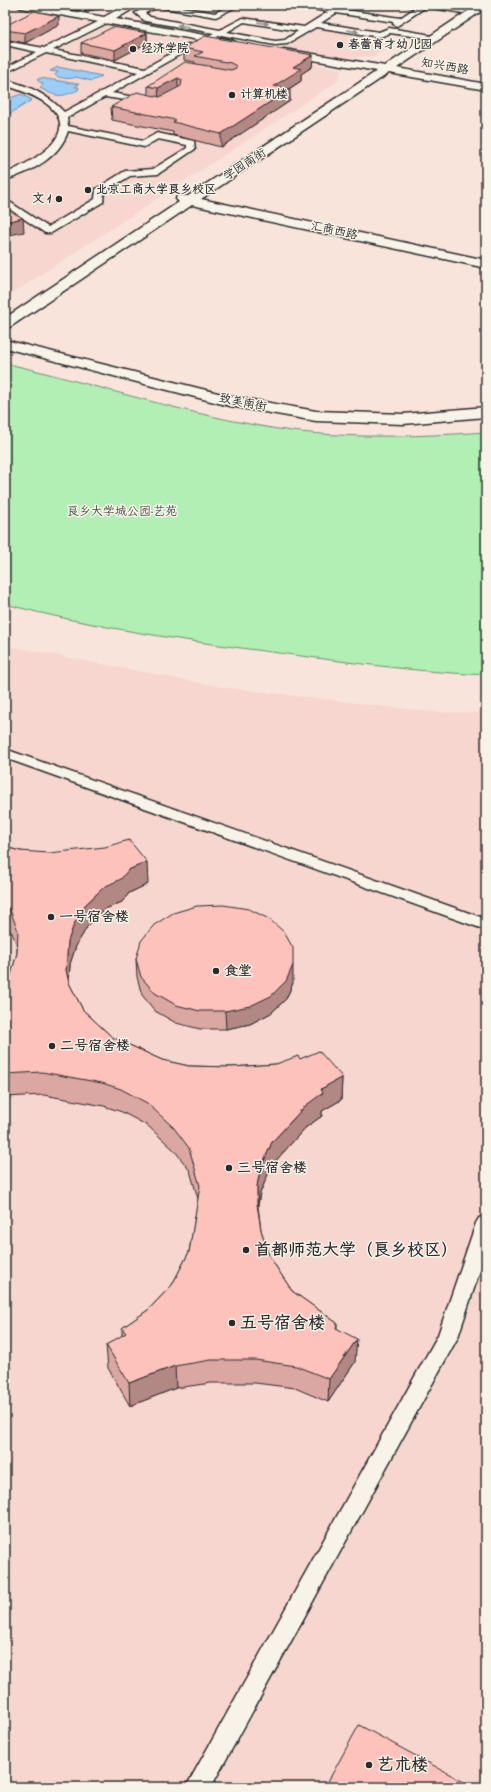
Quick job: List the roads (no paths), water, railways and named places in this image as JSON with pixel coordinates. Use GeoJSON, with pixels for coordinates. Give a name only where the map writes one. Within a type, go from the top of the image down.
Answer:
{"type":"FeatureCollection","features":[{"type":"Feature","properties":{"kind":"street","name":"知兴西路"},"geometry":{"type":"LineString","coordinates":[[21,5],[486,87]]}},
{"type":"Feature","properties":{"kind":"street"},"geometry":{"type":"LineString","coordinates":[[59,5],[88,8],[107,5]]}},
{"type":"Feature","properties":{"kind":"street"},"geometry":{"type":"LineString","coordinates":[[5,71],[134,5]]}},
{"type":"Feature","properties":{"kind":"street"},"geometry":{"type":"LineString","coordinates":[[305,30],[157,5],[139,14],[148,19],[218,34],[275,43],[287,42],[336,11]]}},
{"type":"Feature","properties":{"kind":"street"},"geometry":{"type":"LineString","coordinates":[[216,15],[236,5]]}},
{"type":"Feature","properties":{"kind":"street"},"geometry":{"type":"LineString","coordinates":[[300,5],[401,22]]}},
{"type":"Feature","properties":{"kind":"street"},"geometry":{"type":"LineString","coordinates":[[314,24],[380,36],[422,8],[407,5]]}},
{"type":"Feature","properties":{"kind":"street"},"geometry":{"type":"LineString","coordinates":[[428,5],[467,8]]}},
{"type":"Feature","properties":{"kind":"street","name":"学园南街"},"geometry":{"type":"LineString","coordinates":[[381,69],[484,5]]}},
{"type":"Feature","properties":{"kind":"street","name":"学园南街"},"geometry":{"type":"LineString","coordinates":[[5,313],[190,197],[264,153],[427,35],[467,8]]}},
{"type":"Feature","properties":{"kind":"street"},"geometry":{"type":"LineString","coordinates":[[218,34],[243,20]]}},
{"type":"Feature","properties":{"kind":"street"},"geometry":{"type":"LineString","coordinates":[[390,29],[427,35]]}},
{"type":"Feature","properties":{"kind":"street"},"geometry":{"type":"LineString","coordinates":[[5,43],[146,71]]}},
{"type":"Feature","properties":{"kind":"street"},"geometry":{"type":"LineString","coordinates":[[62,117],[191,46]]}},
{"type":"Feature","properties":{"kind":"street"},"geometry":{"type":"LineString","coordinates":[[157,65],[172,68]]}},
{"type":"Feature","properties":{"kind":"street"},"geometry":{"type":"LineString","coordinates":[[5,82],[32,91],[47,99],[57,107],[66,128],[61,142],[48,155],[32,166],[5,177]]}},
{"type":"Feature","properties":{"kind":"street"},"geometry":{"type":"LineString","coordinates":[[104,94],[160,105]]}},
{"type":"Feature","properties":{"kind":"street"},"geometry":{"type":"LineString","coordinates":[[5,202],[48,231],[100,200],[99,191],[128,173],[155,172],[191,150],[191,143],[157,136],[144,144],[66,128]]}},
{"type":"Feature","properties":{"kind":"street","name":"学园南街"},"geometry":{"type":"LineString","coordinates":[[5,324],[190,197]]}},
{"type":"Feature","properties":{"kind":"street","name":"汇商西路"},"geometry":{"type":"LineString","coordinates":[[190,197],[486,257]]}},
{"type":"Feature","properties":{"kind":"street","name":"汇商西路"},"geometry":{"type":"LineString","coordinates":[[190,197],[486,264]]}},
{"type":"Feature","properties":{"kind":"street","name":"致美南街"},"geometry":{"type":"LineString","coordinates":[[5,344],[230,401],[316,416],[403,419],[486,412]]}},
{"type":"Feature","properties":{"kind":"street"},"geometry":{"type":"LineString","coordinates":[[5,753],[486,925]]}},
{"type":"Feature","properties":{"kind":"street"},"geometry":{"type":"LineString","coordinates":[[198,1787],[448,1337],[485,1231]]}},
{"type":"Feature","properties":{"kind":"water"},"geometry":{"type":"Polygon","coordinates":[[[58,67],[102,76],[92,81],[76,77],[62,78],[55,75],[58,72],[50,71],[58,67]]]}},
{"type":"Feature","properties":{"kind":"water"},"geometry":{"type":"Polygon","coordinates":[[[40,78],[79,84],[75,87],[79,87],[78,90],[66,94],[54,95],[40,88],[43,84],[37,80],[40,78]]]}},
{"type":"Feature","properties":{"kind":"water"},"geometry":{"type":"Polygon","coordinates":[[[21,94],[32,100],[8,115],[5,129],[5,100],[21,94]]]}},
{"type":"Feature","properties":{"kind":"place","name":"春蕾育才幼儿园"},"geometry":{"type":"Point","coordinates":[340,45]}},
{"type":"Feature","properties":{"kind":"place","name":"经济学院"},"geometry":{"type":"Point","coordinates":[133,49]}},
{"type":"Feature","properties":{"kind":"place","name":"计算机楼"},"geometry":{"type":"Point","coordinates":[232,95]}},
{"type":"Feature","properties":{"kind":"place","name":"北京工商大学良乡校区"},"geometry":{"type":"Point","coordinates":[88,190]}},
{"type":"Feature","properties":{"kind":"place","name":"文 1"},"geometry":{"type":"Point","coordinates":[59,199]}},
{"type":"Feature","properties":{"kind":"place","name":"一号宿舍楼"},"geometry":{"type":"Point","coordinates":[51,917]}},
{"type":"Feature","properties":{"kind":"place","name":"食堂"},"geometry":{"type":"Point","coordinates":[216,971]}},
{"type":"Feature","properties":{"kind":"place","name":"二号宿舍楼"},"geometry":{"type":"Point","coordinates":[52,1046]}},
{"type":"Feature","properties":{"kind":"place","name":"三号宿舍楼"},"geometry":{"type":"Point","coordinates":[229,1168]}},
{"type":"Feature","properties":{"kind":"place","name":"首都师范大学（良乡校区）"},"geometry":{"type":"Point","coordinates":[246,1250]}},
{"type":"Feature","properties":{"kind":"place","name":"五号宿舍楼"},"geometry":{"type":"Point","coordinates":[232,1323]}},
{"type":"Feature","properties":{"kind":"place","name":"艺术楼"},"geometry":{"type":"Point","coordinates":[369,1765]}},
{"type":"Feature","properties":{"kind":"park label","name":"良乡大学城公园·艺苑"},"geometry":{"type":"Point","coordinates":[122,512]}}]}
